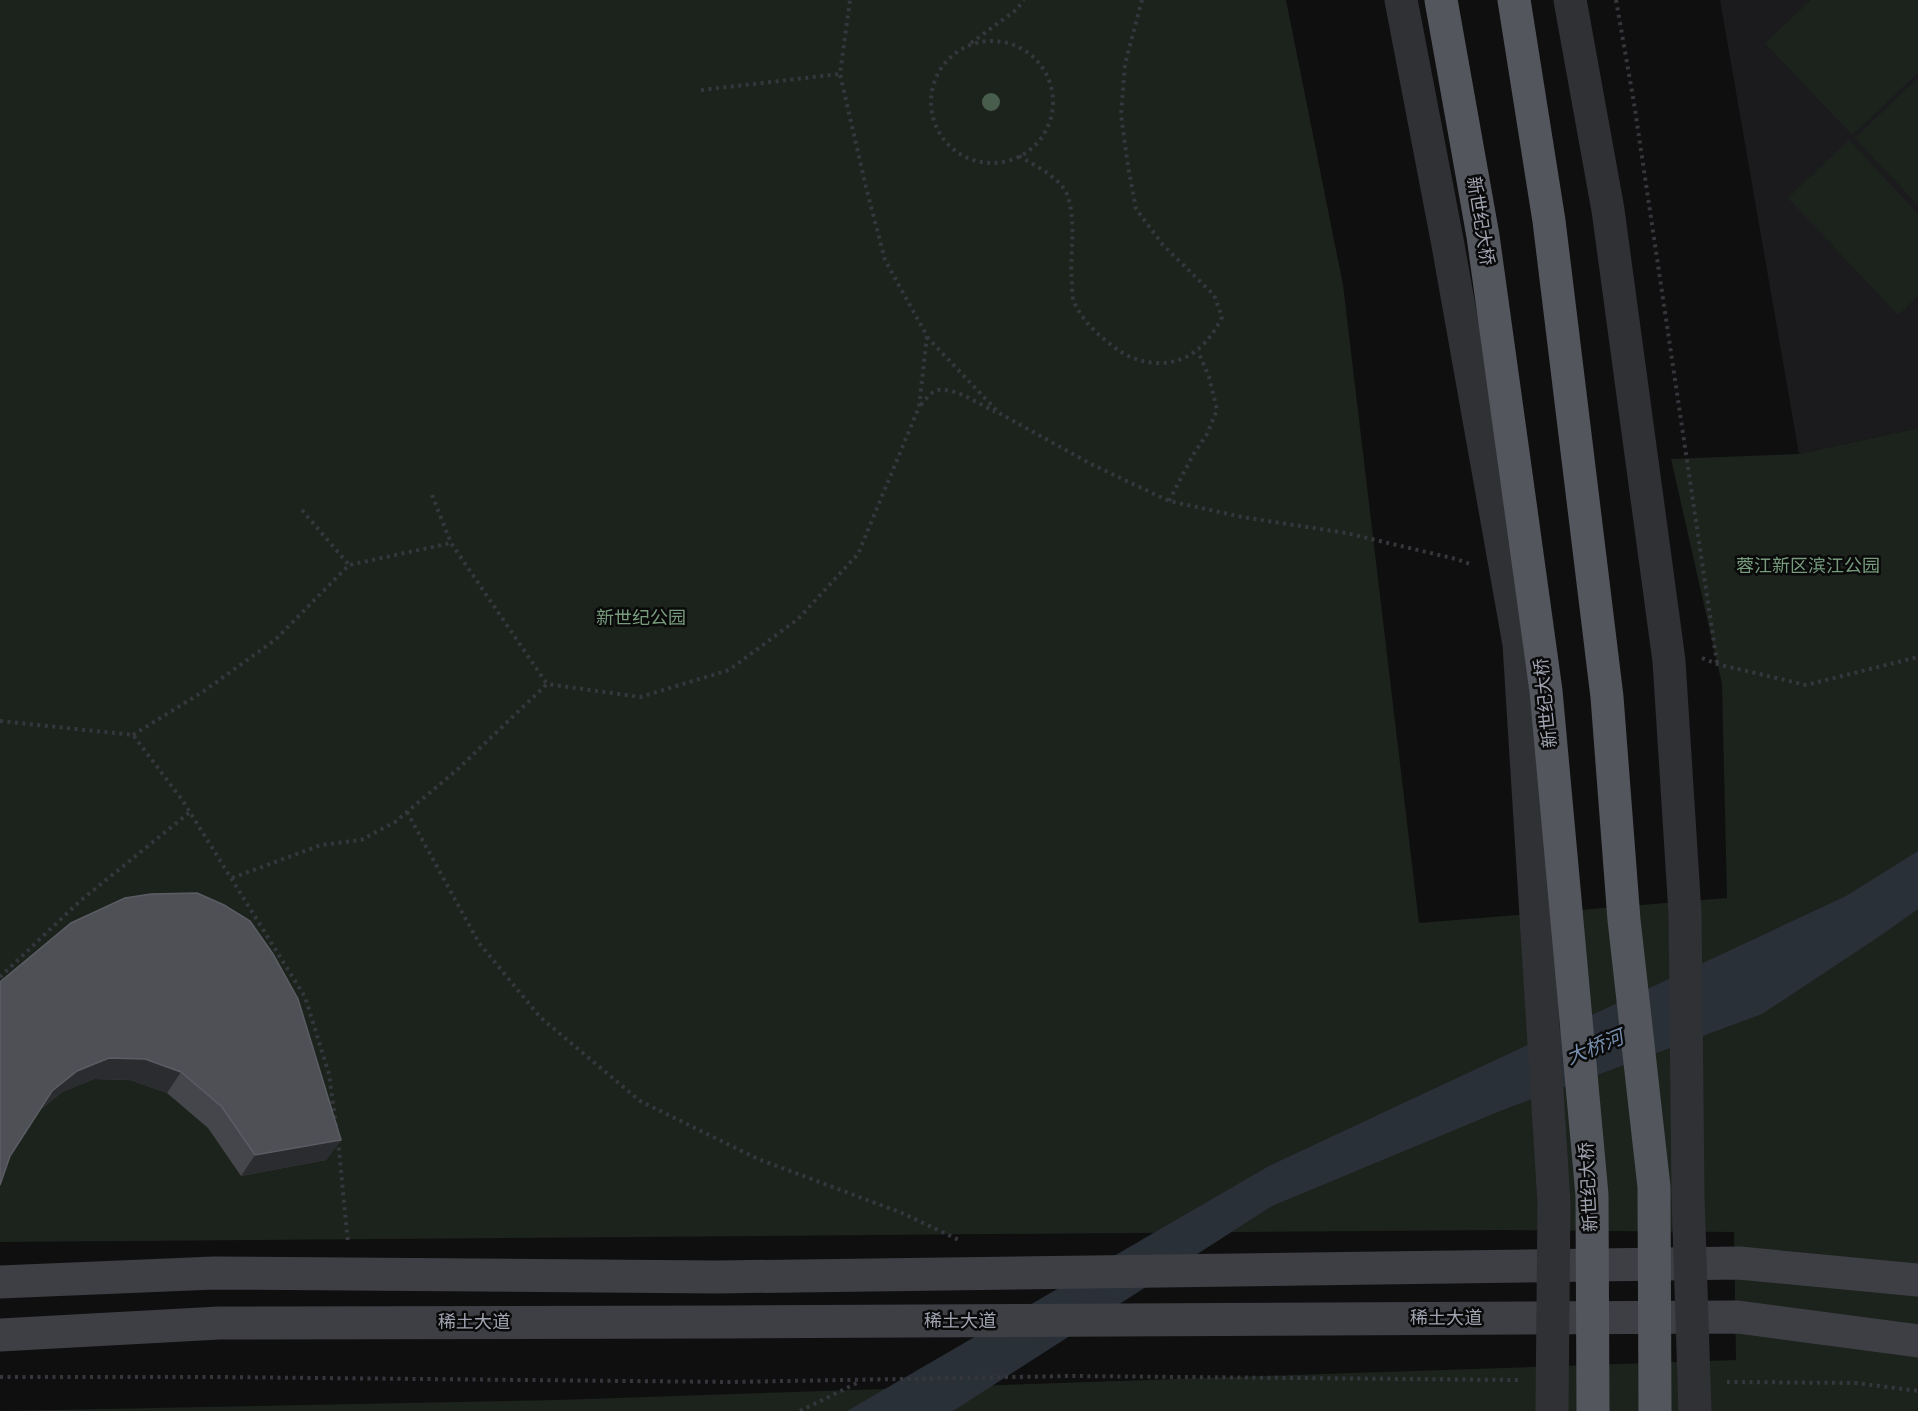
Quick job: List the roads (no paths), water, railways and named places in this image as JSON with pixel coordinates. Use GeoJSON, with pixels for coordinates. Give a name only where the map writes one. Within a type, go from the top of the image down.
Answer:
{"type":"FeatureCollection","features":[{"type":"Feature","properties":{"kind":"highway","name":"新世纪大桥"},"geometry":{"type":"LineString","coordinates":[[1442,0],[1483,236],[1546,691],[1592,1195],[1593,1411]]}},
{"type":"Feature","properties":{"kind":"highway"},"geometry":{"type":"LineString","coordinates":[[1514,0],[1549,221],[1607,697],[1624,920],[1654,1187],[1654,1411]]}},
{"type":"Feature","properties":{"kind":"main road"},"geometry":{"type":"LineString","coordinates":[[0,1282],[214,1273],[718,1277],[1739,1263],[1918,1280]]}},
{"type":"Feature","properties":{"kind":"main road","name":"稀土大道"},"geometry":{"type":"LineString","coordinates":[[0,1335],[219,1323],[1738,1317],[1918,1341]]}},
{"type":"Feature","properties":{"kind":"street"},"geometry":{"type":"LineString","coordinates":[[1401,0],[1448,245],[1519,644],[1554,1203],[1552,1411]]}},
{"type":"Feature","properties":{"kind":"street"},"geometry":{"type":"LineString","coordinates":[[1570,0],[1608,210],[1669,661],[1685,913],[1688,1196],[1695,1411]]}},
{"type":"Feature","properties":{"kind":"water","name":"大桥河"},"geometry":{"type":"Polygon","coordinates":[[[1918,851],[1918,909],[1762,1014],[1505,1109],[1272,1206],[953,1411],[847,1411],[1269,1166],[1846,896],[1918,851]]]}},
{"type":"Feature","properties":{"kind":"park label","name":"蓉江新区滨江公园"},"geometry":{"type":"Point","coordinates":[1808,566]}},
{"type":"Feature","properties":{"kind":"park label","name":"新世纪公园"},"geometry":{"type":"Point","coordinates":[641,618]}}]}
